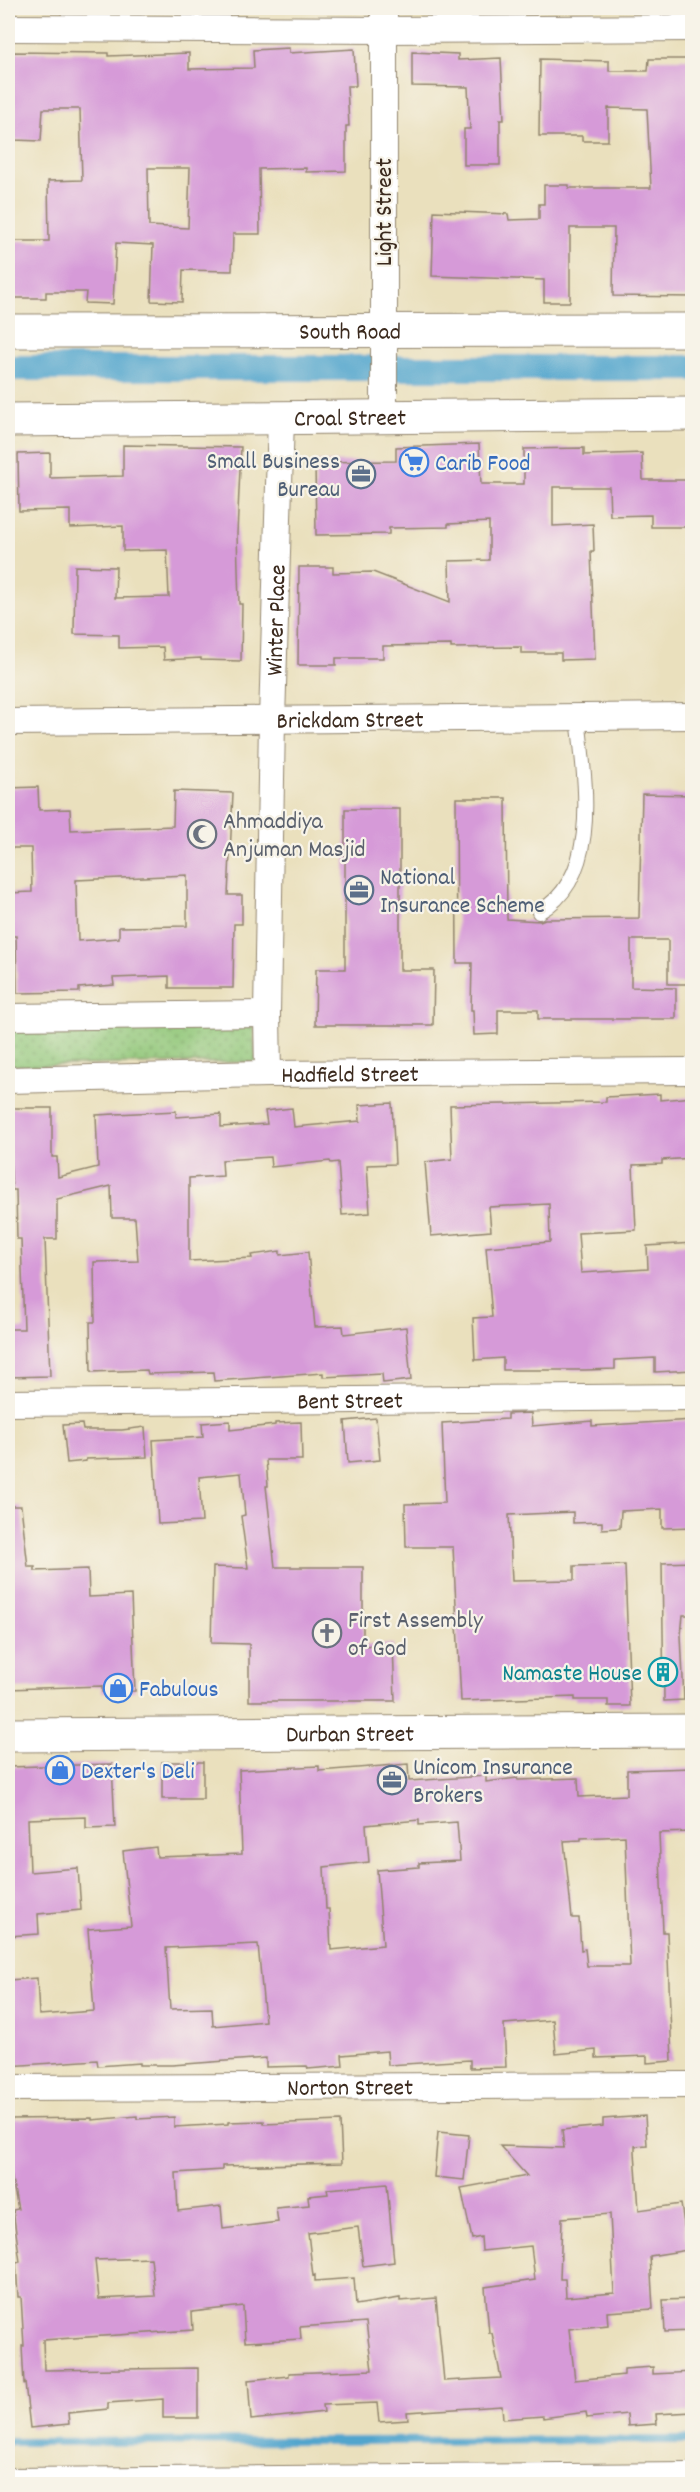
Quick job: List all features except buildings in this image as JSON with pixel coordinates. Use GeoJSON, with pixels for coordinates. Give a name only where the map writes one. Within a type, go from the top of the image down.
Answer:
{"type":"FeatureCollection","features":[{"type":"Feature","properties":{"kind":"street"},"geometry":{"type":"LineString","coordinates":[[8,28],[384,19],[693,28]]}},
{"type":"Feature","properties":{"kind":"street","name":"Light Street"},"geometry":{"type":"LineString","coordinates":[[384,19],[384,417]]}},
{"type":"Feature","properties":{"kind":"street","name":"South Road"},"geometry":{"type":"LineString","coordinates":[[8,331],[383,335],[693,330]]}},
{"type":"Feature","properties":{"kind":"street","name":"Croal Street"},"geometry":{"type":"LineString","coordinates":[[8,420],[693,414]]}},
{"type":"Feature","properties":{"kind":"street","name":"Winter Place"},"geometry":{"type":"LineString","coordinates":[[268,1074],[272,720],[281,418]]}},
{"type":"Feature","properties":{"kind":"street","name":"Brickdam Street"},"geometry":{"type":"LineString","coordinates":[[8,722],[693,716]]}},
{"type":"Feature","properties":{"kind":"street"},"geometry":{"type":"LineString","coordinates":[[8,1017],[267,1014]]}},
{"type":"Feature","properties":{"kind":"street","name":"Hadfield Street"},"geometry":{"type":"LineString","coordinates":[[8,1080],[268,1074],[693,1071]]}},
{"type":"Feature","properties":{"kind":"street","name":"Bent Street"},"geometry":{"type":"LineString","coordinates":[[8,1403],[693,1398]]}},
{"type":"Feature","properties":{"kind":"street","name":"Durban Street"},"geometry":{"type":"LineString","coordinates":[[8,1735],[693,1731]]}},
{"type":"Feature","properties":{"kind":"street","name":"Norton Street"},"geometry":{"type":"LineString","coordinates":[[8,2088],[693,2085]]}},
{"type":"Feature","properties":{"kind":"street"},"geometry":{"type":"LineString","coordinates":[[8,2481],[388,2482],[693,2476]]}},
{"type":"Feature","properties":{"kind":"lane"},"geometry":{"type":"LineString","coordinates":[[539,912],[558,898],[574,874],[584,832],[584,776],[578,717]]}},
{"type":"Feature","properties":{"kind":"green space"},"geometry":{"type":"Polygon","coordinates":[[[253,1025],[256,1062],[8,1066],[8,1030],[253,1025]]]}},
{"type":"Feature","properties":{"kind":"waterway"},"geometry":{"type":"LineString","coordinates":[[8,368],[692,368]]}},
{"type":"Feature","properties":{"kind":"waterway"},"geometry":{"type":"LineString","coordinates":[[8,2442],[692,2440]]}},
{"type":"Feature","properties":{"kind":"place","name":"Carib Food"},"geometry":{"type":"Point","coordinates":[414,462]}},
{"type":"Feature","properties":{"kind":"place","name":"Small Business Bureau"},"geometry":{"type":"Point","coordinates":[361,474]}},
{"type":"Feature","properties":{"kind":"place","name":"Ahmaddiya Anjuman Masjid"},"geometry":{"type":"Point","coordinates":[202,834]}},
{"type":"Feature","properties":{"kind":"place","name":"National Insurance Scheme"},"geometry":{"type":"Point","coordinates":[359,890]}},
{"type":"Feature","properties":{"kind":"place","name":"First Assembly of God"},"geometry":{"type":"Point","coordinates":[327,1633]}},
{"type":"Feature","properties":{"kind":"place","name":"Namaste House"},"geometry":{"type":"Point","coordinates":[663,1672]}},
{"type":"Feature","properties":{"kind":"place","name":"Fabulous"},"geometry":{"type":"Point","coordinates":[118,1688]}},
{"type":"Feature","properties":{"kind":"place","name":"Dexter's Deli"},"geometry":{"type":"Point","coordinates":[60,1770]}},
{"type":"Feature","properties":{"kind":"place","name":"Unicom Insurance Brokers"},"geometry":{"type":"Point","coordinates":[392,1780]}}]}
